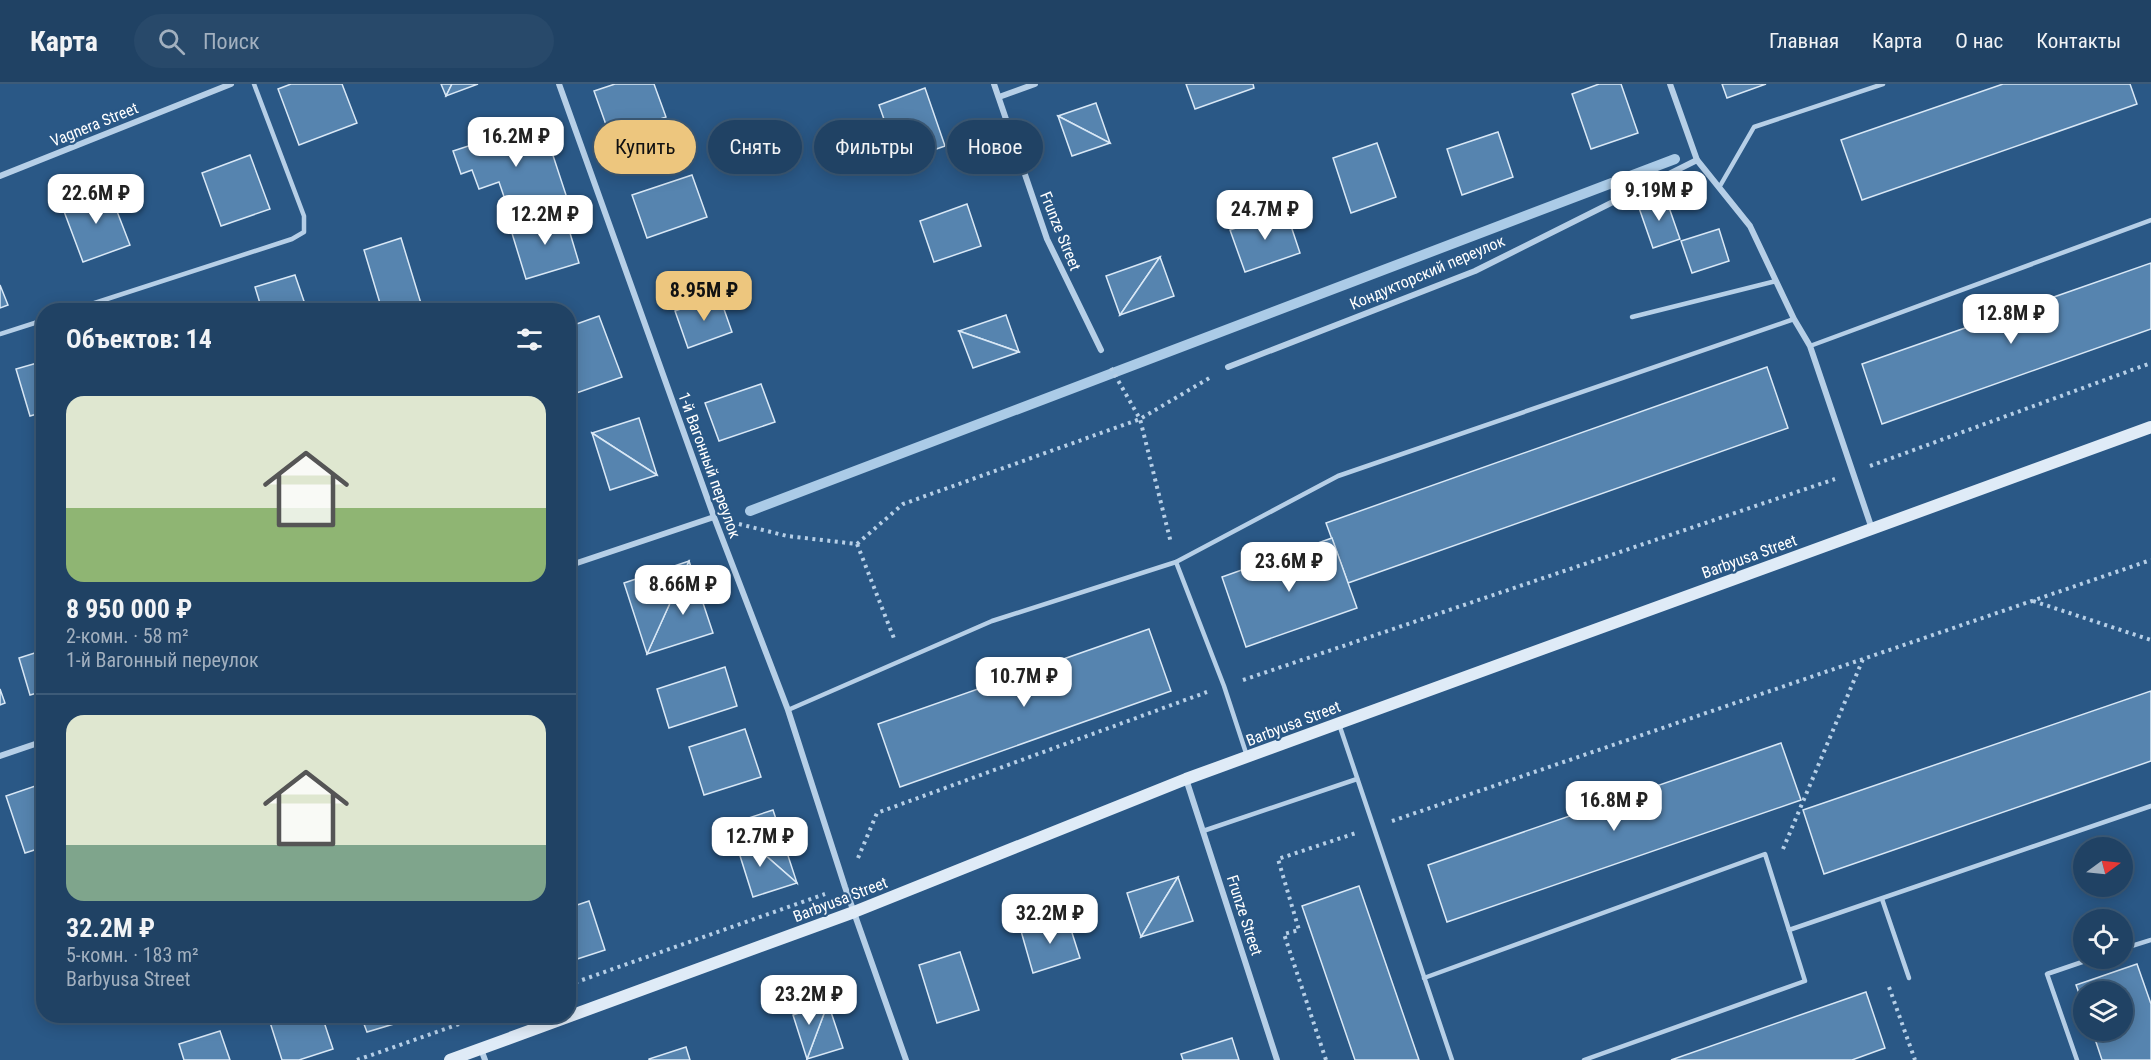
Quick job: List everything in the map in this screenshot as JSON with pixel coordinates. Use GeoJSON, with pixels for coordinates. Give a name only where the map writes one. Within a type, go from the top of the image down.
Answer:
{"type":"FeatureCollection","features":[{"type":"Feature","properties":{"kind":"street","name":"Vagnera Street"},"geometry":{"type":"LineString","coordinates":[[0,176],[231,84]]}},
{"type":"Feature","properties":{"kind":"street","name":"1-й Вагонный переулок"},"geometry":{"type":"LineString","coordinates":[[559,84],[714,517],[788,710],[845,886],[906,1060]]}},
{"type":"Feature","properties":{"kind":"street","name":"Frunze Street"},"geometry":{"type":"LineString","coordinates":[[994,84],[1047,239],[1101,350]]}},
{"type":"Feature","properties":{"kind":"street"},"geometry":{"type":"LineString","coordinates":[[999,97],[1035,84]]}},
{"type":"Feature","properties":{"kind":"street"},"geometry":{"type":"LineString","coordinates":[[1670,84],[1697,160],[1749,226],[1794,319],[1810,346],[1872,529]]}},
{"type":"Feature","properties":{"kind":"street","name":"Кондукторский переулок"},"geometry":{"type":"LineString","coordinates":[[1228,367],[1475,271],[1697,160]]}},
{"type":"Feature","properties":{"kind":"street","name":"Barbyusa Street"},"geometry":{"type":"LineString","coordinates":[[576,1018],[854,912],[1186,779],[2151,427]]}},
{"type":"Feature","properties":{"kind":"street"},"geometry":{"type":"LineString","coordinates":[[576,563],[714,517]]}},
{"type":"Feature","properties":{"kind":"street"},"geometry":{"type":"LineString","coordinates":[[0,756],[36,744]]}},
{"type":"Feature","properties":{"kind":"street","name":"Frunze Street"},"geometry":{"type":"LineString","coordinates":[[1186,779],[1277,1060]]}},
{"type":"Feature","properties":{"kind":"street","name":"Barbyusa Street"},"geometry":{"type":"LineString","coordinates":[[450,1060],[483,1054],[564,1023]]}},
{"type":"Feature","properties":{"kind":"lane"},"geometry":{"type":"LineString","coordinates":[[95,303],[292,239],[304,232],[304,216],[254,84]]}},
{"type":"Feature","properties":{"kind":"lane"},"geometry":{"type":"LineString","coordinates":[[1719,186],[1754,128],[1883,84]]}},
{"type":"Feature","properties":{"kind":"lane"},"geometry":{"type":"LineString","coordinates":[[1810,346],[2151,220]]}},
{"type":"Feature","properties":{"kind":"lane"},"geometry":{"type":"LineString","coordinates":[[1632,317],[1776,281]]}},
{"type":"Feature","properties":{"kind":"lane"},"geometry":{"type":"LineString","coordinates":[[788,710],[902,658],[992,621],[1176,562],[1338,476],[1794,319]]}},
{"type":"Feature","properties":{"kind":"lane"},"geometry":{"type":"LineString","coordinates":[[0,334],[36,323]]}},
{"type":"Feature","properties":{"kind":"lane"},"geometry":{"type":"LineString","coordinates":[[1176,562],[1224,686],[1247,757]]}},
{"type":"Feature","properties":{"kind":"lane"},"geometry":{"type":"LineString","coordinates":[[1338,723],[1452,1060]]}},
{"type":"Feature","properties":{"kind":"lane"},"geometry":{"type":"LineString","coordinates":[[1203,831],[1357,779]]}},
{"type":"Feature","properties":{"kind":"lane"},"geometry":{"type":"LineString","coordinates":[[1789,930],[2151,806]]}},
{"type":"Feature","properties":{"kind":"lane"},"geometry":{"type":"LineString","coordinates":[[1424,978],[1765,854],[1805,981],[1584,1060]]}},
{"type":"Feature","properties":{"kind":"lane"},"geometry":{"type":"LineString","coordinates":[[1882,898],[1909,978]]}},
{"type":"Feature","properties":{"kind":"lane"},"geometry":{"type":"LineString","coordinates":[[2133,946],[2151,940]]}},
{"type":"Feature","properties":{"kind":"lane"},"geometry":{"type":"LineString","coordinates":[[2073,965],[2047,974],[2077,1060]]}},
{"type":"Feature","properties":{"kind":"path"},"geometry":{"type":"LineString","coordinates":[[1101,350],[1140,419],[1176,562]]}},
{"type":"Feature","properties":{"kind":"path"},"geometry":{"type":"LineString","coordinates":[[576,982],[845,886],[877,813],[1224,686],[1853,472],[2151,363]]}},
{"type":"Feature","properties":{"kind":"path"},"geometry":{"type":"LineString","coordinates":[[714,517],[787,537],[857,544],[903,504],[1140,419],[1228,367]]}},
{"type":"Feature","properties":{"kind":"path"},"geometry":{"type":"LineString","coordinates":[[857,544],[902,658]]}},
{"type":"Feature","properties":{"kind":"path"},"geometry":{"type":"LineString","coordinates":[[1326,1060],[1284,934],[1299,930],[1278,859],[2151,560]]}},
{"type":"Feature","properties":{"kind":"path"},"geometry":{"type":"LineString","coordinates":[[2033,600],[2151,640]]}},
{"type":"Feature","properties":{"kind":"path"},"geometry":{"type":"LineString","coordinates":[[1765,854],[1784,848],[1864,659]]}},
{"type":"Feature","properties":{"kind":"path"},"geometry":{"type":"LineString","coordinates":[[1909,978],[1888,983],[1915,1060]]}},
{"type":"Feature","properties":{"kind":"path"},"geometry":{"type":"LineString","coordinates":[[357,1060],[462,1023]]}},
{"type":"Feature","properties":{"kind":"building"},"geometry":{"type":"Polygon","coordinates":[[[291,84],[342,84],[357,123],[299,145],[278,89],[291,84]]]}},
{"type":"Feature","properties":{"kind":"building"},"geometry":{"type":"Polygon","coordinates":[[[441,84],[452,84],[446,96],[441,84]]]}},
{"type":"Feature","properties":{"kind":"building"},"geometry":{"type":"Polygon","coordinates":[[[452,84],[478,84],[446,96],[452,84]]]}},
{"type":"Feature","properties":{"kind":"building"},"geometry":{"type":"Polygon","coordinates":[[[615,84],[654,84],[666,117],[657,120],[604,120],[594,91],[615,84]]]}},
{"type":"Feature","properties":{"kind":"building"},"geometry":{"type":"Polygon","coordinates":[[[1186,84],[1253,84],[1254,88],[1195,109],[1186,84]]]}},
{"type":"Feature","properties":{"kind":"building"},"geometry":{"type":"Polygon","coordinates":[[[1599,84],[1621,84],[1638,133],[1591,149],[1572,94],[1599,84]]]}},
{"type":"Feature","properties":{"kind":"building"},"geometry":{"type":"Polygon","coordinates":[[[1722,84],[1766,84],[1727,98],[1722,84]]]}},
{"type":"Feature","properties":{"kind":"building"},"geometry":{"type":"Polygon","coordinates":[[[2003,84],[2130,84],[2137,104],[1862,200],[1841,140],[2003,84]]]}},
{"type":"Feature","properties":{"kind":"building"},"geometry":{"type":"Polygon","coordinates":[[[925,88],[945,146],[935,149],[935,120],[884,120],[879,105],[925,88]]]}},
{"type":"Feature","properties":{"kind":"building"},"geometry":{"type":"Polygon","coordinates":[[[1096,103],[1110,143],[1058,116],[1096,103]]]}},
{"type":"Feature","properties":{"kind":"building"},"geometry":{"type":"Polygon","coordinates":[[[1058,116],[1110,143],[1072,156],[1058,116]]]}},
{"type":"Feature","properties":{"kind":"building"},"geometry":{"type":"Polygon","coordinates":[[[542,122],[567,198],[511,217],[499,182],[479,189],[472,170],[461,174],[453,151],[542,122]]]}},
{"type":"Feature","properties":{"kind":"building"},"geometry":{"type":"Polygon","coordinates":[[[1498,132],[1513,177],[1462,195],[1447,149],[1498,132]]]}},
{"type":"Feature","properties":{"kind":"building"},"geometry":{"type":"Polygon","coordinates":[[[1377,143],[1396,197],[1351,213],[1333,158],[1377,143]]]}},
{"type":"Feature","properties":{"kind":"building"},"geometry":{"type":"Polygon","coordinates":[[[250,155],[270,209],[221,226],[202,173],[250,155]]]}},
{"type":"Feature","properties":{"kind":"building"},"geometry":{"type":"Polygon","coordinates":[[[692,175],[707,217],[647,238],[632,195],[692,175]]]}},
{"type":"Feature","properties":{"kind":"building"},"geometry":{"type":"Polygon","coordinates":[[[108,188],[130,245],[83,262],[62,206],[108,188]]]}},
{"type":"Feature","properties":{"kind":"building"},"geometry":{"type":"Polygon","coordinates":[[[1665,196],[1680,239],[1653,248],[1638,205],[1665,196]]]}},
{"type":"Feature","properties":{"kind":"building"},"geometry":{"type":"Polygon","coordinates":[[[967,204],[981,246],[934,262],[920,221],[967,204]]]}},
{"type":"Feature","properties":{"kind":"building"},"geometry":{"type":"Polygon","coordinates":[[[1286,211],[1300,253],[1245,272],[1230,230],[1286,211]]]}},
{"type":"Feature","properties":{"kind":"building"},"geometry":{"type":"Polygon","coordinates":[[[564,213],[579,263],[526,279],[511,230],[564,213]]]}},
{"type":"Feature","properties":{"kind":"building"},"geometry":{"type":"Polygon","coordinates":[[[1719,229],[1729,261],[1692,273],[1681,241],[1719,229]]]}},
{"type":"Feature","properties":{"kind":"building"},"geometry":{"type":"Polygon","coordinates":[[[401,238],[421,303],[380,303],[364,250],[401,238]]]}},
{"type":"Feature","properties":{"kind":"building"},"geometry":{"type":"Polygon","coordinates":[[[1160,257],[1120,315],[1106,276],[1160,257]]]}},
{"type":"Feature","properties":{"kind":"building"},"geometry":{"type":"Polygon","coordinates":[[[1160,257],[1174,296],[1120,315],[1160,257]]]}},
{"type":"Feature","properties":{"kind":"building"},"geometry":{"type":"Polygon","coordinates":[[[2151,263],[2151,329],[1882,424],[1862,364],[2151,263]]]}},
{"type":"Feature","properties":{"kind":"building"},"geometry":{"type":"Polygon","coordinates":[[[295,275],[305,303],[260,303],[255,287],[295,275]]]}},
{"type":"Feature","properties":{"kind":"building"},"geometry":{"type":"Polygon","coordinates":[[[0,285],[8,305],[0,308],[0,285]]]}},
{"type":"Feature","properties":{"kind":"building"},"geometry":{"type":"Polygon","coordinates":[[[719,295],[732,332],[688,348],[675,311],[719,295]]]}},
{"type":"Feature","properties":{"kind":"building"},"geometry":{"type":"Polygon","coordinates":[[[1006,315],[1019,352],[959,331],[1006,315]]]}},
{"type":"Feature","properties":{"kind":"building"},"geometry":{"type":"Polygon","coordinates":[[[599,316],[622,377],[576,393],[576,324],[599,316]]]}},
{"type":"Feature","properties":{"kind":"building"},"geometry":{"type":"Polygon","coordinates":[[[959,331],[1019,352],[973,368],[959,331]]]}},
{"type":"Feature","properties":{"kind":"building"},"geometry":{"type":"Polygon","coordinates":[[[36,363],[36,414],[30,416],[16,369],[36,363]]]}},
{"type":"Feature","properties":{"kind":"building"},"geometry":{"type":"Polygon","coordinates":[[[1767,367],[1788,428],[1348,583],[1326,523],[1767,367]]]}},
{"type":"Feature","properties":{"kind":"building"},"geometry":{"type":"Polygon","coordinates":[[[761,384],[775,422],[719,441],[705,403],[761,384]]]}},
{"type":"Feature","properties":{"kind":"building"},"geometry":{"type":"Polygon","coordinates":[[[639,418],[657,475],[592,433],[639,418]]]}},
{"type":"Feature","properties":{"kind":"building"},"geometry":{"type":"Polygon","coordinates":[[[592,433],[657,475],[610,490],[592,433]]]}},
{"type":"Feature","properties":{"kind":"building"},"geometry":{"type":"Polygon","coordinates":[[[1332,538],[1357,608],[1246,647],[1222,577],[1332,538]]]}},
{"type":"Feature","properties":{"kind":"building"},"geometry":{"type":"Polygon","coordinates":[[[689,561],[713,633],[647,654],[689,561]]]}},
{"type":"Feature","properties":{"kind":"building"},"geometry":{"type":"Polygon","coordinates":[[[689,561],[647,654],[624,583],[689,561]]]}},
{"type":"Feature","properties":{"kind":"building"},"geometry":{"type":"Polygon","coordinates":[[[1149,629],[1171,691],[900,787],[878,724],[1149,629]]]}},
{"type":"Feature","properties":{"kind":"building"},"geometry":{"type":"Polygon","coordinates":[[[36,653],[36,693],[30,695],[19,658],[36,653]]]}},
{"type":"Feature","properties":{"kind":"building"},"geometry":{"type":"Polygon","coordinates":[[[725,667],[737,706],[669,728],[657,689],[725,667]]]}},
{"type":"Feature","properties":{"kind":"building"},"geometry":{"type":"Polygon","coordinates":[[[0,689],[5,703],[0,705],[0,689]]]}},
{"type":"Feature","properties":{"kind":"building"},"geometry":{"type":"Polygon","coordinates":[[[2151,691],[2151,761],[1824,874],[1803,810],[2151,691]]]}},
{"type":"Feature","properties":{"kind":"building"},"geometry":{"type":"Polygon","coordinates":[[[745,729],[761,777],[704,795],[689,747],[745,729]]]}},
{"type":"Feature","properties":{"kind":"building"},"geometry":{"type":"Polygon","coordinates":[[[1781,743],[1801,800],[1447,922],[1428,865],[1781,743]]]}},
{"type":"Feature","properties":{"kind":"building"},"geometry":{"type":"Polygon","coordinates":[[[36,786],[36,850],[25,853],[6,796],[36,786]]]}},
{"type":"Feature","properties":{"kind":"building"},"geometry":{"type":"Polygon","coordinates":[[[773,810],[797,883],[730,824],[773,810]]]}},
{"type":"Feature","properties":{"kind":"building"},"geometry":{"type":"Polygon","coordinates":[[[730,824],[797,883],[753,897],[730,824]]]}},
{"type":"Feature","properties":{"kind":"building"},"geometry":{"type":"Polygon","coordinates":[[[1178,877],[1141,937],[1127,893],[1178,877]]]}},
{"type":"Feature","properties":{"kind":"building"},"geometry":{"type":"Polygon","coordinates":[[[1178,877],[1193,921],[1141,937],[1178,877]]]}},
{"type":"Feature","properties":{"kind":"building"},"geometry":{"type":"Polygon","coordinates":[[[1359,886],[1419,1060],[1355,1060],[1302,906],[1359,886]]]}},
{"type":"Feature","properties":{"kind":"building"},"geometry":{"type":"Polygon","coordinates":[[[589,901],[605,950],[576,959],[576,905],[589,901]]]}},
{"type":"Feature","properties":{"kind":"building"},"geometry":{"type":"Polygon","coordinates":[[[1067,917],[1080,958],[1033,973],[1021,931],[1067,917]]]}},
{"type":"Feature","properties":{"kind":"building"},"geometry":{"type":"Polygon","coordinates":[[[960,952],[979,1010],[937,1023],[919,965],[960,952]]]}},
{"type":"Feature","properties":{"kind":"building"},"geometry":{"type":"Polygon","coordinates":[[[2137,964],[2151,1004],[2151,1060],[2102,1060],[2096,1041],[2133,1041],[2133,981],[2088,981],[2122,969],[2133,969],[2133,965],[2137,964]]]}},
{"type":"Feature","properties":{"kind":"building"},"geometry":{"type":"Polygon","coordinates":[[[1866,992],[1885,1048],[1852,1060],[1671,1060],[1866,992]]]}},
{"type":"Feature","properties":{"kind":"building"},"geometry":{"type":"Polygon","coordinates":[[[828,1003],[843,1048],[807,1059],[828,1003]]]}},
{"type":"Feature","properties":{"kind":"building"},"geometry":{"type":"Polygon","coordinates":[[[828,1003],[807,1059],[793,1015],[828,1003]]]}},
{"type":"Feature","properties":{"kind":"building"},"geometry":{"type":"Polygon","coordinates":[[[270,1023],[324,1023],[333,1049],[299,1060],[282,1060],[270,1023]]]}},
{"type":"Feature","properties":{"kind":"building"},"geometry":{"type":"Polygon","coordinates":[[[364,1023],[397,1023],[367,1032],[364,1023]]]}},
{"type":"Feature","properties":{"kind":"building"},"geometry":{"type":"Polygon","coordinates":[[[220,1031],[230,1060],[184,1060],[179,1044],[220,1031]]]}},
{"type":"Feature","properties":{"kind":"building"},"geometry":{"type":"Polygon","coordinates":[[[1232,1038],[1239,1060],[1183,1060],[1181,1054],[1232,1038]]]}},
{"type":"Feature","properties":{"kind":"building"},"geometry":{"type":"Polygon","coordinates":[[[686,1047],[690,1060],[649,1060],[649,1059],[686,1047]]]}},
{"type":"Feature","properties":{"kind":"waterway"},"geometry":{"type":"LineString","coordinates":[[750,511],[1675,159]]}}]}
